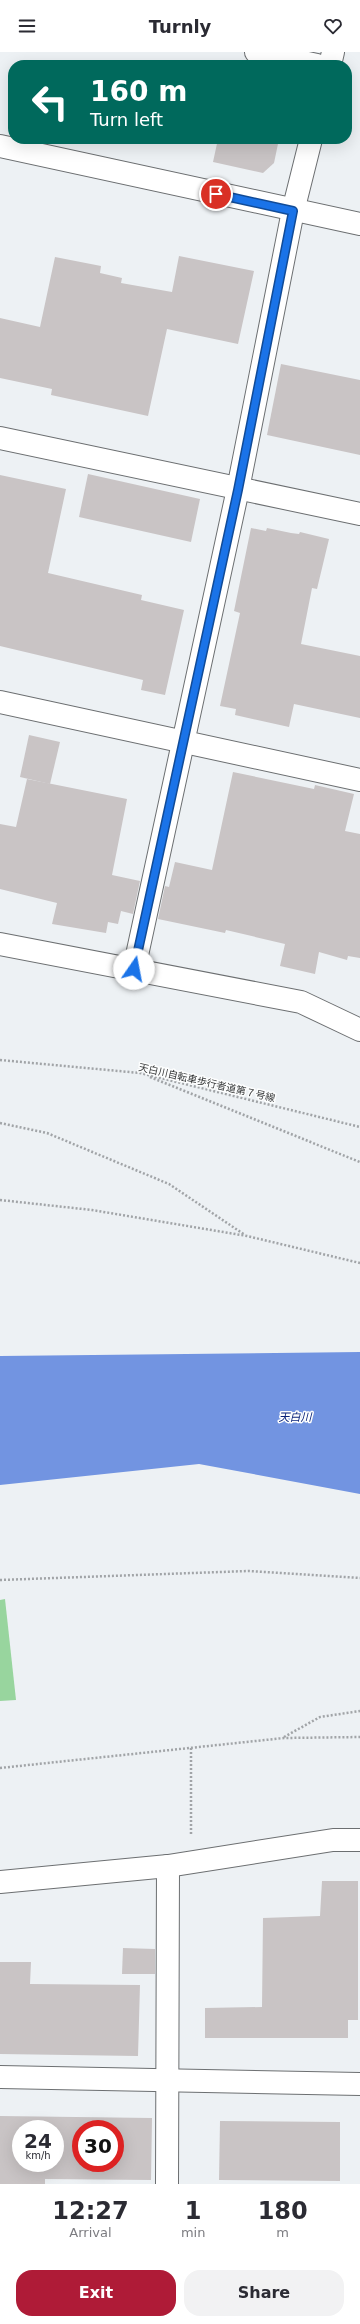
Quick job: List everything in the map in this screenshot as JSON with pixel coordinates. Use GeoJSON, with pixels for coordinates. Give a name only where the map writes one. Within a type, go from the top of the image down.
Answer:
{"type":"FeatureCollection","features":[{"type":"Feature","properties":{"kind":"street"},"geometry":{"type":"LineString","coordinates":[[256,52],[294,60]]}},
{"type":"Feature","properties":{"kind":"street"},"geometry":{"type":"LineString","coordinates":[[134,969],[238,490],[293,211],[311,144]]}},
{"type":"Feature","properties":{"kind":"street"},"geometry":{"type":"LineString","coordinates":[[0,146],[293,211],[360,224]]}},
{"type":"Feature","properties":{"kind":"street"},"geometry":{"type":"LineString","coordinates":[[0,438],[238,490],[360,514]]}},
{"type":"Feature","properties":{"kind":"street"},"geometry":{"type":"LineString","coordinates":[[0,702],[360,780]]}},
{"type":"Feature","properties":{"kind":"street"},"geometry":{"type":"LineString","coordinates":[[0,944],[301,1002],[360,1030]]}},
{"type":"Feature","properties":{"kind":"street"},"geometry":{"type":"LineString","coordinates":[[0,1882],[168,1866],[333,1840],[360,1840]]}},
{"type":"Feature","properties":{"kind":"street"},"geometry":{"type":"LineString","coordinates":[[167,2184],[168,1866]]}},
{"type":"Feature","properties":{"kind":"street"},"geometry":{"type":"LineString","coordinates":[[0,2077],[167,2079],[360,2084]]}},
{"type":"Feature","properties":{"kind":"path","name":"天白川自転車歩行者道第７号線"},"geometry":{"type":"LineString","coordinates":[[0,1060],[140,1073],[360,1127]]}},
{"type":"Feature","properties":{"kind":"path"},"geometry":{"type":"LineString","coordinates":[[140,1073],[360,1162]]}},
{"type":"Feature","properties":{"kind":"path"},"geometry":{"type":"LineString","coordinates":[[0,1123],[47,1133],[168,1184],[247,1236]]}},
{"type":"Feature","properties":{"kind":"path"},"geometry":{"type":"LineString","coordinates":[[0,1200],[92,1210],[247,1236],[360,1263]]}},
{"type":"Feature","properties":{"kind":"path"},"geometry":{"type":"LineString","coordinates":[[0,1580],[248,1571],[360,1578]]}},
{"type":"Feature","properties":{"kind":"path"},"geometry":{"type":"LineString","coordinates":[[284,1738],[320,1717],[360,1711]]}},
{"type":"Feature","properties":{"kind":"path"},"geometry":{"type":"LineString","coordinates":[[0,1768],[284,1738],[360,1737]]}},
{"type":"Feature","properties":{"kind":"path"},"geometry":{"type":"LineString","coordinates":[[191,1748],[191,1863]]}},
{"type":"Feature","properties":{"kind":"green space"},"geometry":{"type":"Polygon","coordinates":[[[5,1599],[16,1700],[0,1701],[0,1600],[5,1599]]]}},
{"type":"Feature","properties":{"kind":"water","name":"天白川"},"geometry":{"type":"Polygon","coordinates":[[[360,1352],[360,1494],[199,1464],[0,1485],[0,1356],[360,1352]]]}},
{"type":"Feature","properties":{"kind":"building"},"geometry":{"type":"Polygon","coordinates":[[[217,144],[278,144],[274,163],[263,173],[213,162],[217,144]]]}},
{"type":"Feature","properties":{"kind":"building"},"geometry":{"type":"Polygon","coordinates":[[[179,256],[254,271],[238,344],[167,329],[148,416],[51,395],[52,389],[0,378],[0,318],[40,327],[55,257],[101,266],[100,273],[122,278],[121,283],[172,292],[179,256]]]}},
{"type":"Feature","properties":{"kind":"building"},"geometry":{"type":"Polygon","coordinates":[[[281,364],[360,380],[360,455],[267,435],[281,364]]]}},
{"type":"Feature","properties":{"kind":"building"},"geometry":{"type":"Polygon","coordinates":[[[88,474],[200,499],[191,542],[79,517],[88,474]]]}},
{"type":"Feature","properties":{"kind":"building"},"geometry":{"type":"Polygon","coordinates":[[[0,475],[66,489],[48,573],[142,595],[141,600],[184,610],[165,695],[141,690],[143,680],[0,646],[0,475]]]}},
{"type":"Feature","properties":{"kind":"building"},"geometry":{"type":"Polygon","coordinates":[[[251,528],[266,531],[267,528],[299,534],[300,532],[329,539],[317,589],[312,588],[301,644],[360,656],[360,718],[294,704],[289,727],[235,715],[236,709],[220,706],[240,613],[234,611],[251,528]]]}},
{"type":"Feature","properties":{"kind":"building"},"geometry":{"type":"Polygon","coordinates":[[[29,735],[60,742],[50,784],[20,777],[29,735]]]}},
{"type":"Feature","properties":{"kind":"building"},"geometry":{"type":"Polygon","coordinates":[[[233,772],[314,789],[315,785],[354,794],[345,831],[360,834],[360,958],[348,956],[347,960],[319,952],[315,974],[280,966],[285,944],[226,930],[225,933],[158,919],[165,886],[169,887],[175,862],[212,870],[233,772]]]}},
{"type":"Feature","properties":{"kind":"building"},"geometry":{"type":"Polygon","coordinates":[[[27,779],[127,799],[112,875],[140,881],[133,914],[121,911],[118,924],[108,922],[106,933],[52,924],[57,903],[0,889],[0,824],[16,827],[27,779]]]}},
{"type":"Feature","properties":{"kind":"building"},"geometry":{"type":"Polygon","coordinates":[[[322,1881],[358,1881],[358,2020],[348,2020],[348,2038],[205,2038],[205,2008],[262,2007],[263,1918],[320,1916],[322,1881]]]}},
{"type":"Feature","properties":{"kind":"building"},"geometry":{"type":"Polygon","coordinates":[[[123,1948],[155,1949],[155,1974],[122,1974],[123,1948]]]}},
{"type":"Feature","properties":{"kind":"building"},"geometry":{"type":"Polygon","coordinates":[[[0,1962],[31,1962],[30,1984],[140,1985],[138,2056],[0,2054],[0,1962]]]}},
{"type":"Feature","properties":{"kind":"building"},"geometry":{"type":"Polygon","coordinates":[[[0,2116],[152,2118],[151,2180],[45,2179],[45,2184],[0,2184],[0,2116]]]}},
{"type":"Feature","properties":{"kind":"building"},"geometry":{"type":"Polygon","coordinates":[[[220,2121],[340,2122],[340,2181],[219,2180],[220,2121]]]}},
{"type":"Feature","properties":{"kind":"route"},"geometry":{"type":"LineString","coordinates":[[134,969],[238,490],[293,211],[216,194]]}}]}
